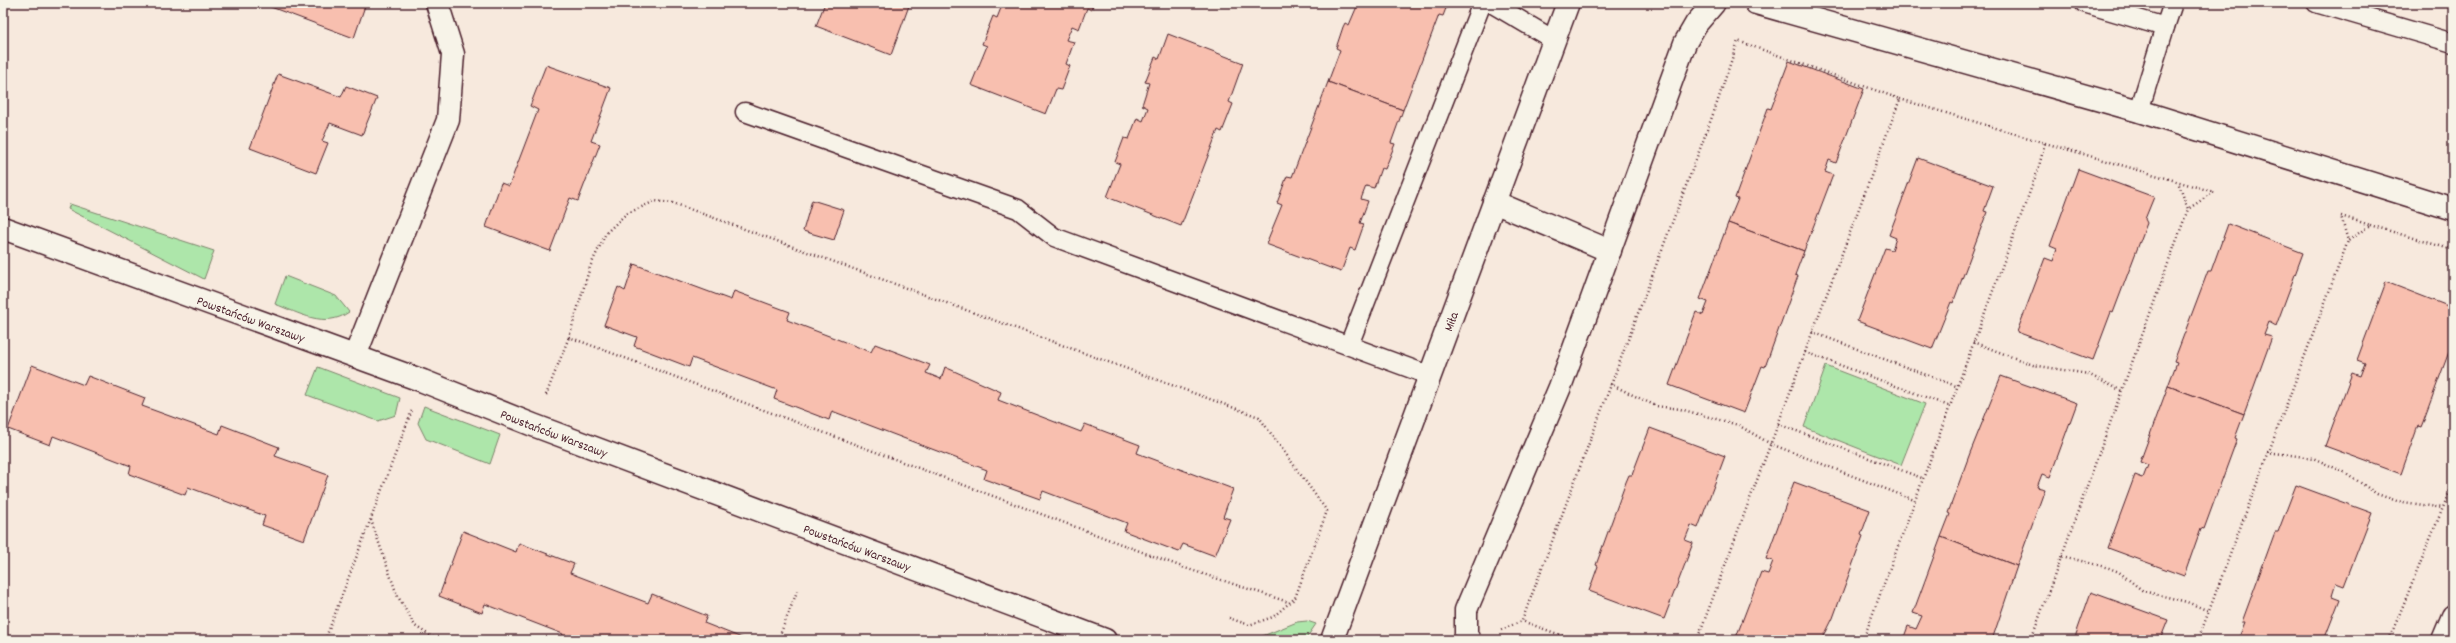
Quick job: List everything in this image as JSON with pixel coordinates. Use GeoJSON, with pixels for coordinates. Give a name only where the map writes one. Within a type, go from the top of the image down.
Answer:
{"type":"FeatureCollection","features":[{"type":"Feature","properties":{"kind":"street"},"geometry":{"type":"LineString","coordinates":[[355,356],[448,120],[453,54],[437,3]]}},
{"type":"Feature","properties":{"kind":"street","name":"Miła"},"geometry":{"type":"LineString","coordinates":[[1332,640],[1568,3]]}},
{"type":"Feature","properties":{"kind":"street"},"geometry":{"type":"LineString","coordinates":[[1469,640],[1466,634],[1466,610],[1560,387],[1685,43],[1696,24],[1714,3]]}},
{"type":"Feature","properties":{"kind":"street"},"geometry":{"type":"LineString","coordinates":[[1756,3],[2139,111],[2453,209]]}},
{"type":"Feature","properties":{"kind":"street"},"geometry":{"type":"LineString","coordinates":[[1494,202],[1610,251]]}},
{"type":"Feature","properties":{"kind":"street","name":"Powstańców Warszawy"},"geometry":{"type":"LineString","coordinates":[[3,228],[355,356],[533,425],[1105,640]]}},
{"type":"Feature","properties":{"kind":"street"},"geometry":{"type":"LineString","coordinates":[[2443,640],[2453,616]]}},
{"type":"Feature","properties":{"kind":"lane"},"geometry":{"type":"LineString","coordinates":[[1349,345],[1482,3]]}},
{"type":"Feature","properties":{"kind":"lane"},"geometry":{"type":"LineString","coordinates":[[1490,3],[1554,40]]}},
{"type":"Feature","properties":{"kind":"lane"},"geometry":{"type":"LineString","coordinates":[[2084,3],[2165,27]]}},
{"type":"Feature","properties":{"kind":"lane"},"geometry":{"type":"LineString","coordinates":[[2139,111],[2173,3]]}},
{"type":"Feature","properties":{"kind":"lane"},"geometry":{"type":"LineString","coordinates":[[2316,3],[2453,43]]}},
{"type":"Feature","properties":{"kind":"lane"},"geometry":{"type":"LineString","coordinates":[[745,112],[1018,209],[1054,237],[1431,376]]}},
{"type":"Feature","properties":{"kind":"path"},"geometry":{"type":"LineString","coordinates":[[1574,640],[1522,621],[1715,108],[1738,42],[1900,99],[2214,192],[2188,209],[2031,640]]}},
{"type":"Feature","properties":{"kind":"path"},"geometry":{"type":"LineString","coordinates":[[1697,640],[1900,99]]}},
{"type":"Feature","properties":{"kind":"path"},"geometry":{"type":"LineString","coordinates":[[1863,640],[1956,386],[2038,170],[2045,142]]}},
{"type":"Feature","properties":{"kind":"path"},"geometry":{"type":"LineString","coordinates":[[2178,182],[2188,209]]}},
{"type":"Feature","properties":{"kind":"path"},"geometry":{"type":"LineString","coordinates":[[533,425],[569,338],[590,266],[606,233],[626,214],[655,201],[673,203],[724,220],[1259,417],[1327,511],[1295,598],[1288,602],[1272,617],[1249,625],[1229,618]]}},
{"type":"Feature","properties":{"kind":"path"},"geometry":{"type":"LineString","coordinates":[[2348,241],[2341,216],[2453,250]]}},
{"type":"Feature","properties":{"kind":"path"},"geometry":{"type":"LineString","coordinates":[[2198,640],[2267,452],[2348,241],[2370,225]]}},
{"type":"Feature","properties":{"kind":"path"},"geometry":{"type":"LineString","coordinates":[[1812,332],[1956,386]]}},
{"type":"Feature","properties":{"kind":"path"},"geometry":{"type":"LineString","coordinates":[[569,338],[1177,565],[1288,602]]}},
{"type":"Feature","properties":{"kind":"path"},"geometry":{"type":"LineString","coordinates":[[1973,342],[2033,365],[2088,374],[2122,391]]}},
{"type":"Feature","properties":{"kind":"path"},"geometry":{"type":"LineString","coordinates":[[1804,352],[1949,406]]}},
{"type":"Feature","properties":{"kind":"path"},"geometry":{"type":"LineString","coordinates":[[1610,384],[1656,406],[1680,409],[1738,426],[1771,444],[1914,500]]}},
{"type":"Feature","properties":{"kind":"path"},"geometry":{"type":"LineString","coordinates":[[325,640],[413,406]]}},
{"type":"Feature","properties":{"kind":"path"},"geometry":{"type":"LineString","coordinates":[[1778,424],[1922,478]]}},
{"type":"Feature","properties":{"kind":"path"},"geometry":{"type":"LineString","coordinates":[[2267,452],[2314,458],[2346,473],[2377,494],[2397,501],[2443,508]]}},
{"type":"Feature","properties":{"kind":"path"},"geometry":{"type":"LineString","coordinates":[[2389,640],[2453,483]]}},
{"type":"Feature","properties":{"kind":"path"},"geometry":{"type":"LineString","coordinates":[[371,520],[397,596],[415,626],[437,640]]}},
{"type":"Feature","properties":{"kind":"path"},"geometry":{"type":"LineString","coordinates":[[2062,556],[2109,568],[2143,591],[2187,602],[2209,611]]}},
{"type":"Feature","properties":{"kind":"path"},"geometry":{"type":"LineString","coordinates":[[778,640],[798,589]]}},
{"type":"Feature","properties":{"kind":"green space"},"geometry":{"type":"Polygon","coordinates":[[[70,204],[214,251],[204,279],[68,209],[70,204]]]}},
{"type":"Feature","properties":{"kind":"green space"},"geometry":{"type":"Polygon","coordinates":[[[285,276],[336,296],[349,312],[340,317],[321,319],[312,318],[275,304],[285,276]]]}},
{"type":"Feature","properties":{"kind":"green space"},"geometry":{"type":"Polygon","coordinates":[[[1826,366],[1925,404],[1901,465],[1804,427],[1826,366]]]}},
{"type":"Feature","properties":{"kind":"green space"},"geometry":{"type":"Polygon","coordinates":[[[318,367],[400,398],[396,415],[378,421],[307,395],[318,367]]]}},
{"type":"Feature","properties":{"kind":"green space"},"geometry":{"type":"Polygon","coordinates":[[[424,406],[500,435],[490,464],[426,439],[418,423],[424,406]]]}},
{"type":"Feature","properties":{"kind":"green space"},"geometry":{"type":"Polygon","coordinates":[[[1307,621],[1316,624],[1305,640],[1253,640],[1297,622],[1307,621]]]}},
{"type":"Feature","properties":{"kind":"building"},"geometry":{"type":"Polygon","coordinates":[[[260,3],[366,3],[354,38],[260,3]]]}},
{"type":"Feature","properties":{"kind":"building"},"geometry":{"type":"Polygon","coordinates":[[[825,3],[910,3],[891,55],[816,26],[825,3]]]}},
{"type":"Feature","properties":{"kind":"building"},"geometry":{"type":"Polygon","coordinates":[[[1003,3],[1094,3],[1091,10],[1087,8],[1079,29],[1072,26],[1066,40],[1074,42],[1066,64],[1070,66],[1061,90],[1056,89],[1046,114],[971,85],[987,46],[982,44],[993,16],[997,18],[1003,3]]]}},
{"type":"Feature","properties":{"kind":"building"},"geometry":{"type":"Polygon","coordinates":[[[1365,3],[1448,3],[1443,16],[1439,15],[1403,110],[1328,82],[1340,50],[1336,48],[1343,27],[1345,23],[1349,25],[1358,4],[1364,6],[1365,3]]]}},
{"type":"Feature","properties":{"kind":"building"},"geometry":{"type":"Polygon","coordinates":[[[1168,34],[1243,63],[1229,102],[1233,104],[1222,132],[1218,130],[1181,226],[1107,197],[1120,164],[1115,162],[1124,138],[1129,139],[1137,118],[1143,121],[1148,108],[1142,105],[1149,83],[1145,82],[1155,57],[1159,59],[1168,34]]]}},
{"type":"Feature","properties":{"kind":"building"},"geometry":{"type":"Polygon","coordinates":[[[1789,61],[1864,89],[1836,163],[1829,160],[1825,172],[1833,175],[1804,251],[1728,223],[1738,199],[1735,198],[1768,108],[1771,109],[1789,61]]]}},
{"type":"Feature","properties":{"kind":"building"},"geometry":{"type":"Polygon","coordinates":[[[546,65],[611,88],[591,141],[600,144],[578,201],[570,198],[550,251],[486,227],[501,183],[509,186],[538,110],[530,106],[546,65]]]}},
{"type":"Feature","properties":{"kind":"building"},"geometry":{"type":"Polygon","coordinates":[[[278,74],[341,97],[346,86],[377,98],[362,135],[330,123],[322,141],[328,143],[316,173],[250,148],[278,74]]]}},
{"type":"Feature","properties":{"kind":"building"},"geometry":{"type":"Polygon","coordinates":[[[1328,82],[1403,110],[1391,143],[1395,144],[1385,169],[1381,168],[1374,188],[1366,186],[1361,199],[1368,201],[1360,223],[1364,224],[1355,250],[1350,248],[1341,272],[1266,244],[1282,205],[1277,203],[1287,176],[1292,177],[1328,82]]]}},
{"type":"Feature","properties":{"kind":"building"},"geometry":{"type":"Polygon","coordinates":[[[1918,158],[1993,186],[1984,211],[1987,212],[1953,303],[1951,302],[1932,349],[1857,321],[1885,248],[1892,250],[1896,238],[1889,235],[1918,158]]]}},
{"type":"Feature","properties":{"kind":"building"},"geometry":{"type":"Polygon","coordinates":[[[2078,169],[2154,197],[2145,219],[2147,223],[2113,313],[2111,312],[2093,360],[2017,332],[2045,258],[2053,261],[2057,249],[2050,246],[2078,169]]]}},
{"type":"Feature","properties":{"kind":"building"},"geometry":{"type":"Polygon","coordinates":[[[812,200],[844,210],[834,240],[803,231],[812,200]]]}},
{"type":"Feature","properties":{"kind":"building"},"geometry":{"type":"Polygon","coordinates":[[[1728,223],[1804,251],[1795,275],[1798,276],[1765,367],[1762,366],[1744,413],[1669,385],[1696,312],[1703,315],[1708,302],[1700,299],[1728,223]]]}},
{"type":"Feature","properties":{"kind":"building"},"geometry":{"type":"Polygon","coordinates":[[[2228,224],[2303,253],[2276,326],[2269,322],[2264,335],[2272,337],[2244,414],[2168,386],[2177,362],[2174,361],[2208,271],[2211,271],[2228,224]]]}},
{"type":"Feature","properties":{"kind":"building"},"geometry":{"type":"Polygon","coordinates":[[[634,264],[731,300],[734,291],[790,312],[787,320],[871,352],[875,344],[930,365],[926,373],[941,379],[945,367],[1001,392],[998,400],[1081,432],[1085,424],[1140,445],[1137,453],[1233,489],[1223,517],[1230,519],[1215,556],[1183,544],[1179,552],[1124,531],[1127,523],[1043,491],[1040,499],[984,479],[987,470],[832,411],[829,420],[774,399],[777,390],[692,358],[689,367],[634,346],[637,337],[604,325],[618,287],[625,291],[634,264]]]}},
{"type":"Feature","properties":{"kind":"building"},"geometry":{"type":"Polygon","coordinates":[[[2386,282],[2453,308],[2453,341],[2421,427],[2418,426],[2401,474],[2325,446],[2352,373],[2360,376],[2365,363],[2357,360],[2386,282]]]}},
{"type":"Feature","properties":{"kind":"building"},"geometry":{"type":"Polygon","coordinates":[[[32,365],[84,385],[88,376],[145,398],[142,406],[219,434],[222,425],[279,447],[275,456],[328,475],[304,540],[262,525],[265,516],[188,487],[185,495],[129,474],[131,466],[53,436],[50,445],[8,429],[32,365]]]}},
{"type":"Feature","properties":{"kind":"building"},"geometry":{"type":"Polygon","coordinates":[[[2001,376],[2077,403],[2050,477],[2042,474],[2037,487],[2045,489],[2017,566],[1941,537],[1950,514],[1948,513],[1970,453],[2001,376]]]}},
{"type":"Feature","properties":{"kind":"building"},"geometry":{"type":"Polygon","coordinates":[[[2168,386],[2244,414],[2235,438],[2237,439],[2204,529],[2201,528],[2184,576],[2108,548],[2135,475],[2143,478],[2148,465],[2140,462],[2168,386]]]}},
{"type":"Feature","properties":{"kind":"building"},"geometry":{"type":"Polygon","coordinates":[[[1650,428],[1725,456],[1698,528],[1691,525],[1685,540],[1693,543],[1664,619],[1589,591],[1598,566],[1596,565],[1626,482],[1629,475],[1632,475],[1650,428]]]}},
{"type":"Feature","properties":{"kind":"building"},"geometry":{"type":"Polygon","coordinates":[[[1794,482],[1870,510],[1861,535],[1863,536],[1833,618],[1822,640],[1735,640],[1761,572],[1768,574],[1773,561],[1766,559],[1794,482]]]}},
{"type":"Feature","properties":{"kind":"building"},"geometry":{"type":"Polygon","coordinates":[[[2296,485],[2372,513],[2344,586],[2336,583],[2332,596],[2340,599],[2324,640],[2238,640],[2245,622],[2242,622],[2275,532],[2278,532],[2296,485]]]}},
{"type":"Feature","properties":{"kind":"building"},"geometry":{"type":"Polygon","coordinates":[[[463,531],[516,552],[519,543],[574,564],[570,573],[648,603],[652,594],[707,616],[704,623],[747,640],[561,640],[563,634],[485,604],[482,613],[439,596],[463,531]]]}},
{"type":"Feature","properties":{"kind":"building"},"geometry":{"type":"Polygon","coordinates":[[[1941,537],[2017,566],[1992,640],[1903,640],[1908,626],[1916,629],[1922,616],[1913,613],[1941,537]]]}},
{"type":"Feature","properties":{"kind":"building"},"geometry":{"type":"Polygon","coordinates":[[[2091,592],[2168,620],[2160,640],[2074,640],[2091,592]]]}}]}
